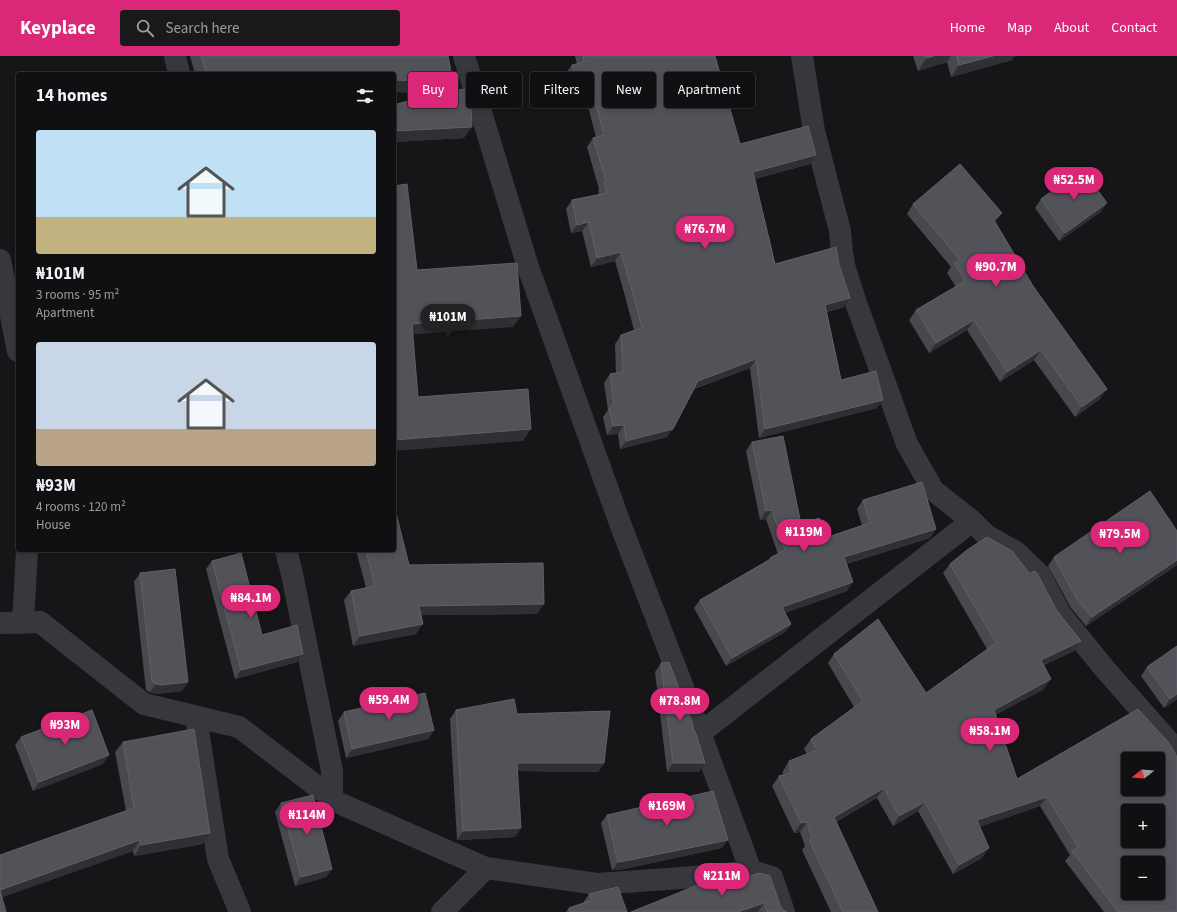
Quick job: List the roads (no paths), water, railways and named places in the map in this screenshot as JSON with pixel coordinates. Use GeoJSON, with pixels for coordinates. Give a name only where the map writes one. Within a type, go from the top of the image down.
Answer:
{"type":"FeatureCollection","features":[{"type":"Feature","properties":{"kind":"street"},"geometry":{"type":"LineString","coordinates":[[175,56],[179,72]]}},
{"type":"Feature","properties":{"kind":"street"},"geometry":{"type":"LineString","coordinates":[[464,56],[528,267],[621,526],[689,703],[699,734],[751,871]]}},
{"type":"Feature","properties":{"kind":"street"},"geometry":{"type":"LineString","coordinates":[[802,56],[814,131],[840,231],[845,269],[907,444],[933,490],[972,521],[987,536],[1016,552],[1040,575],[1061,615],[1104,668],[1177,751]]}},
{"type":"Feature","properties":{"kind":"street"},"geometry":{"type":"LineString","coordinates":[[0,260],[16,341]]}},
{"type":"Feature","properties":{"kind":"street"},"geometry":{"type":"LineString","coordinates":[[699,734],[972,521]]}},
{"type":"Feature","properties":{"kind":"street"},"geometry":{"type":"LineString","coordinates":[[23,622],[27,552]]}},
{"type":"Feature","properties":{"kind":"street"},"geometry":{"type":"LineString","coordinates":[[286,552],[332,772],[332,800]]}},
{"type":"Feature","properties":{"kind":"street"},"geometry":{"type":"LineString","coordinates":[[0,623],[40,622],[144,704],[239,727],[324,792],[332,800],[486,868],[597,884],[708,876],[751,871],[772,877],[784,912]]}},
{"type":"Feature","properties":{"kind":"street"},"geometry":{"type":"LineString","coordinates":[[196,717],[218,859],[240,912]]}},
{"type":"Feature","properties":{"kind":"street"},"geometry":{"type":"LineString","coordinates":[[442,912],[486,868]]}}]}
